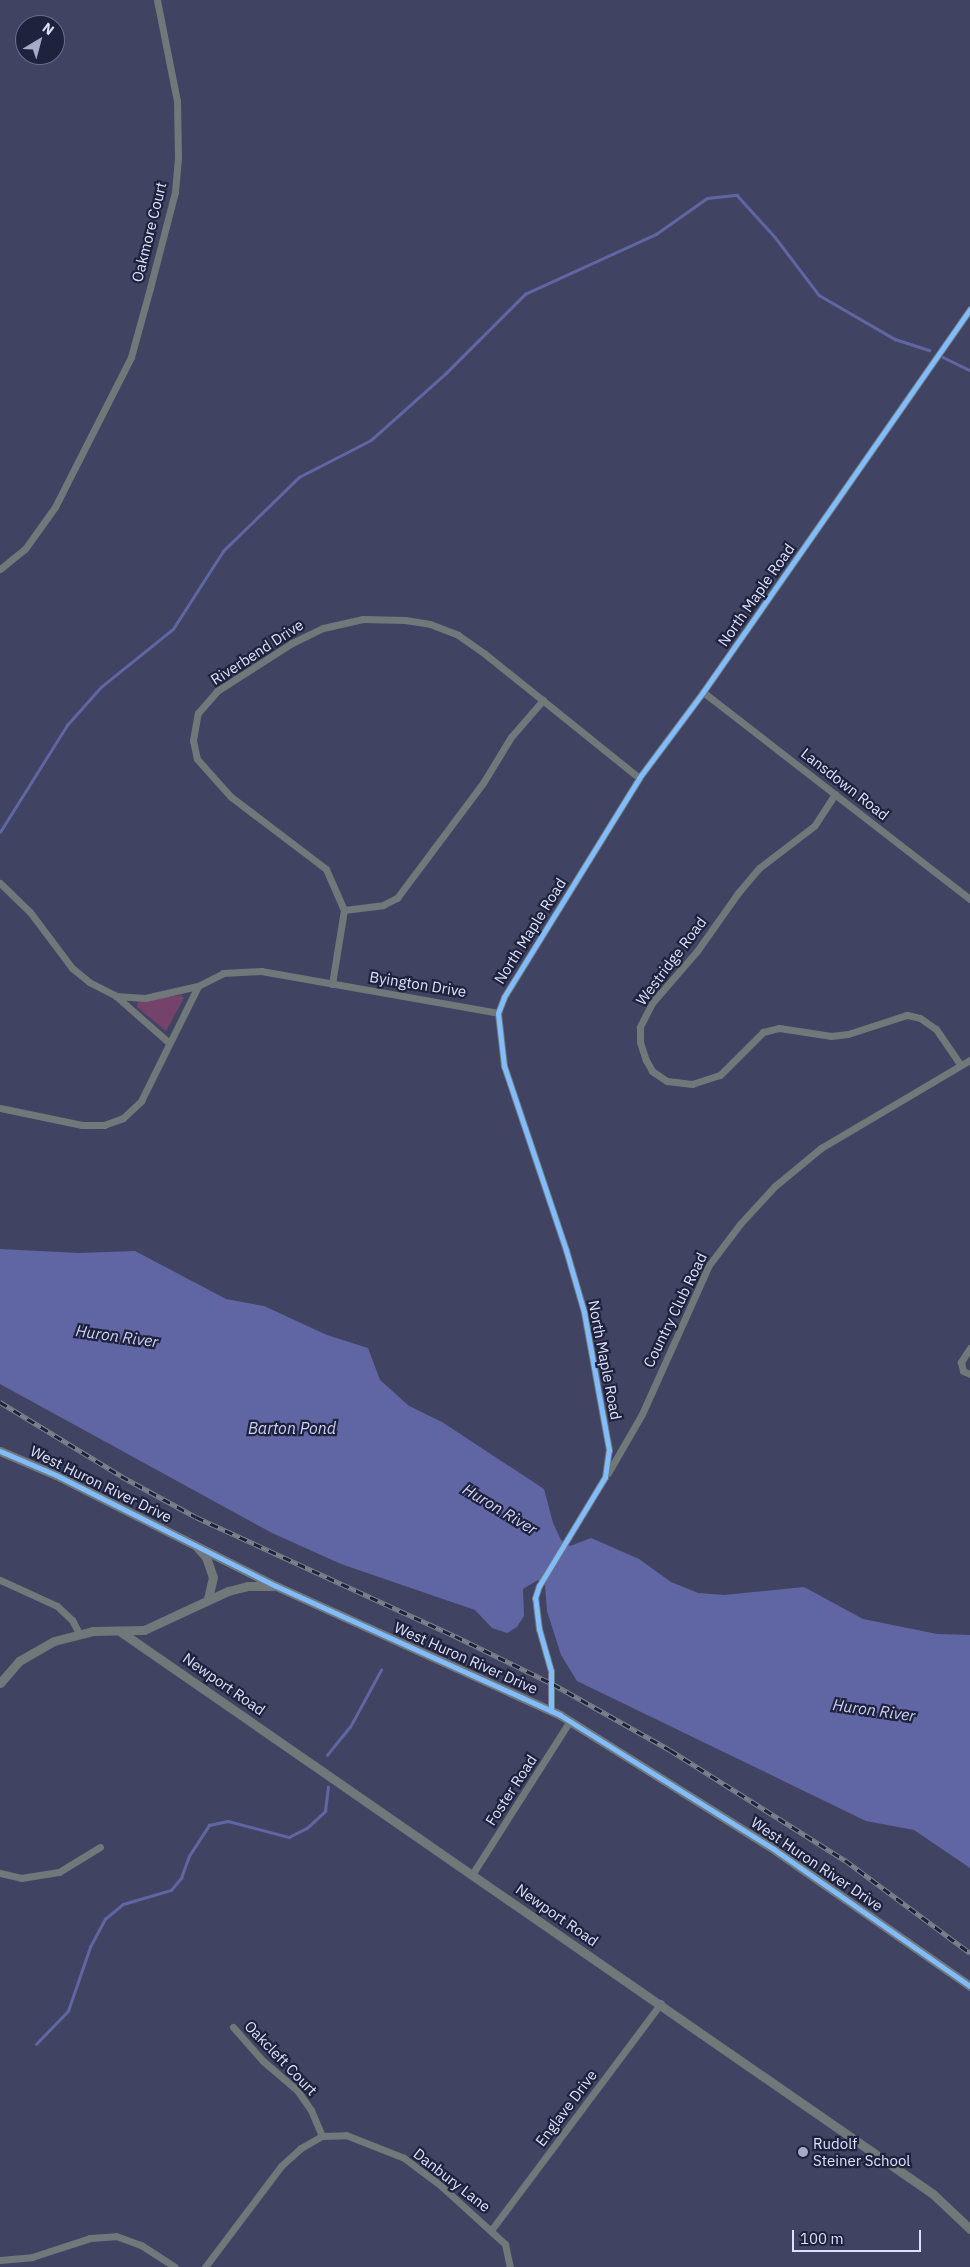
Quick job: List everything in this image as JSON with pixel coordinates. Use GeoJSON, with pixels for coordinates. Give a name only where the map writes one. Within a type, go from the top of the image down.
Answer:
{"type":"FeatureCollection","features":[{"type":"Feature","properties":{"kind":"street","name":"Oakmore Court"},"geometry":{"type":"LineString","coordinates":[[0,569],[25,550],[40,531],[131,357],[176,192],[177,101],[157,0]]}},
{"type":"Feature","properties":{"kind":"street","name":"North Maple Road"},"geometry":{"type":"LineString","coordinates":[[551,1711],[551,1671],[534,1610],[539,1586],[605,1477],[609,1450],[584,1312],[566,1250],[504,1066],[498,1013],[508,990],[639,778],[703,692],[970,309]]}},
{"type":"Feature","properties":{"kind":"street","name":"Riverbend Drive"},"geometry":{"type":"LineString","coordinates":[[344,910],[326,869],[231,797],[197,759],[193,740],[198,712],[218,692],[292,643],[323,628],[363,619],[405,620],[430,624],[458,635],[543,700],[639,778]]}},
{"type":"Feature","properties":{"kind":"street","name":"Lansdown Road"},"geometry":{"type":"LineString","coordinates":[[703,692],[970,899]]}},
{"type":"Feature","properties":{"kind":"street"},"geometry":{"type":"LineString","coordinates":[[332,984],[344,910],[383,905],[397,898],[483,783],[510,736],[543,700]]}},
{"type":"Feature","properties":{"kind":"street","name":"Westridge Road"},"geometry":{"type":"LineString","coordinates":[[835,794],[814,826],[759,868],[738,892],[697,951],[652,1003],[640,1027],[640,1042],[646,1060],[652,1071],[668,1081],[692,1084],[720,1075],[763,1032],[779,1028],[831,1036],[848,1034],[907,1015],[920,1018],[936,1029],[960,1064]]}},
{"type":"Feature","properties":{"kind":"street"},"geometry":{"type":"LineString","coordinates":[[0,883],[30,912],[72,968],[89,982],[116,996],[168,1042]]}},
{"type":"Feature","properties":{"kind":"street","name":"Byington Drive"},"geometry":{"type":"LineString","coordinates":[[116,996],[145,998],[198,986],[223,973],[244,969],[483,1008],[498,1013]]}},
{"type":"Feature","properties":{"kind":"street"},"geometry":{"type":"LineString","coordinates":[[0,1108],[82,1125],[104,1125],[123,1118],[141,1101],[168,1042],[198,986]]}},
{"type":"Feature","properties":{"kind":"street","name":"Country Club Road"},"geometry":{"type":"LineString","coordinates":[[605,1477],[642,1414],[709,1265],[740,1224],[775,1186],[821,1148],[960,1064],[970,1060]]}},
{"type":"Feature","properties":{"kind":"street"},"geometry":{"type":"LineString","coordinates":[[970,1348],[961,1362],[963,1371],[970,1374]]}},
{"type":"Feature","properties":{"kind":"street","name":"West Huron River Drive"},"geometry":{"type":"LineString","coordinates":[[0,1451],[192,1541],[276,1586],[570,1721],[775,1850],[970,1986]]}},
{"type":"Feature","properties":{"kind":"street"},"geometry":{"type":"LineString","coordinates":[[192,1541],[206,1557],[213,1577],[208,1598]]}},
{"type":"Feature","properties":{"kind":"street"},"geometry":{"type":"LineString","coordinates":[[0,1580],[57,1606],[72,1620],[79,1633]]}},
{"type":"Feature","properties":{"kind":"street"},"geometry":{"type":"LineString","coordinates":[[0,1683],[19,1661],[36,1649],[79,1633],[144,1630],[193,1609],[208,1598],[248,1586],[276,1586]]}},
{"type":"Feature","properties":{"kind":"street","name":"Newport Road"},"geometry":{"type":"LineString","coordinates":[[121,1632],[473,1873],[933,2194],[970,2230]]}},
{"type":"Feature","properties":{"kind":"street","name":"Foster Road"},"geometry":{"type":"LineString","coordinates":[[473,1873],[570,1721]]}},
{"type":"Feature","properties":{"kind":"street"},"geometry":{"type":"LineString","coordinates":[[0,1873],[21,1878],[59,1872],[100,1847]]}},
{"type":"Feature","properties":{"kind":"street","name":"Englave Drive"},"geometry":{"type":"LineString","coordinates":[[492,2229],[661,2004]]}},
{"type":"Feature","properties":{"kind":"street","name":"Oakcleft Court"},"geometry":{"type":"LineString","coordinates":[[233,2027],[263,2061],[297,2090],[311,2110],[322,2136]]}},
{"type":"Feature","properties":{"kind":"street","name":"Danbury Lane"},"geometry":{"type":"LineString","coordinates":[[205,2267],[281,2166],[301,2148],[322,2136],[346,2135],[404,2158],[492,2229],[505,2244],[510,2267]]}},
{"type":"Feature","properties":{"kind":"street"},"geometry":{"type":"LineString","coordinates":[[0,2260],[32,2257],[90,2238],[116,2236],[141,2245],[175,2267]]}},
{"type":"Feature","properties":{"kind":"shaded area"},"geometry":{"type":"Polygon","coordinates":[[[181,995],[184,998],[166,1031],[137,1007],[138,1001],[181,995]]]}},
{"type":"Feature","properties":{"kind":"water","name":"Barton Pond"},"geometry":{"type":"Polygon","coordinates":[[[0,1249],[79,1253],[135,1251],[226,1299],[264,1306],[327,1335],[368,1348],[380,1380],[409,1406],[442,1422],[544,1489],[553,1523],[561,1540],[570,1546],[591,1538],[639,1559],[671,1582],[698,1593],[724,1595],[804,1587],[863,1619],[937,1634],[970,1635],[970,1868],[914,1830],[866,1821],[577,1681],[561,1655],[547,1611],[545,1585],[538,1580],[523,1589],[524,1616],[517,1627],[507,1633],[492,1628],[475,1610],[341,1564],[272,1533],[0,1384],[0,1249]]]}},
{"type":"Feature","properties":{"kind":"waterway"},"geometry":{"type":"LineString","coordinates":[[0,832],[67,725],[101,687],[173,629],[223,551],[299,477],[371,440],[446,373],[525,294],[656,234],[707,198],[737,195],[775,237],[819,295],[895,339],[929,350]]}},
{"type":"Feature","properties":{"kind":"waterway"},"geometry":{"type":"LineString","coordinates":[[943,357],[970,370]]}},
{"type":"Feature","properties":{"kind":"waterway"},"geometry":{"type":"LineString","coordinates":[[327,1755],[350,1727],[381,1670]]}},
{"type":"Feature","properties":{"kind":"waterway"},"geometry":{"type":"LineString","coordinates":[[36,2044],[68,2011],[90,1947],[105,1919],[123,1904],[171,1890],[181,1878],[189,1856],[209,1825],[228,1821],[289,1837],[307,1828],[325,1811],[328,1787]]}},
{"type":"Feature","properties":{"kind":"railway"},"geometry":{"type":"LineString","coordinates":[[0,1402],[121,1476],[196,1517],[455,1636],[553,1684],[670,1750],[845,1860],[970,1953]]}},
{"type":"Feature","properties":{"kind":"cycle path"},"geometry":{"type":"LineString","coordinates":[[551,1711],[551,1671],[539,1629],[535,1598],[539,1586],[605,1477],[609,1450],[584,1312],[566,1250],[504,1066],[498,1013],[504,997],[639,778],[703,692],[970,309]]}},
{"type":"Feature","properties":{"kind":"cycle path"},"geometry":{"type":"LineString","coordinates":[[0,1451],[56,1475],[276,1586],[560,1715],[775,1850],[970,1986]]}},
{"type":"Feature","properties":{"kind":"place","name":"Rudolf Steiner School"},"geometry":{"type":"Point","coordinates":[803,2152]}},
{"type":"Feature","properties":{"kind":"water label","name":"Huron River"},"geometry":{"type":"Point","coordinates":[117,1336]}},
{"type":"Feature","properties":{"kind":"water label","name":"Huron River"},"geometry":{"type":"Point","coordinates":[500,1509]}},
{"type":"Feature","properties":{"kind":"water label","name":"Huron River"},"geometry":{"type":"Point","coordinates":[874,1710]}}]}
